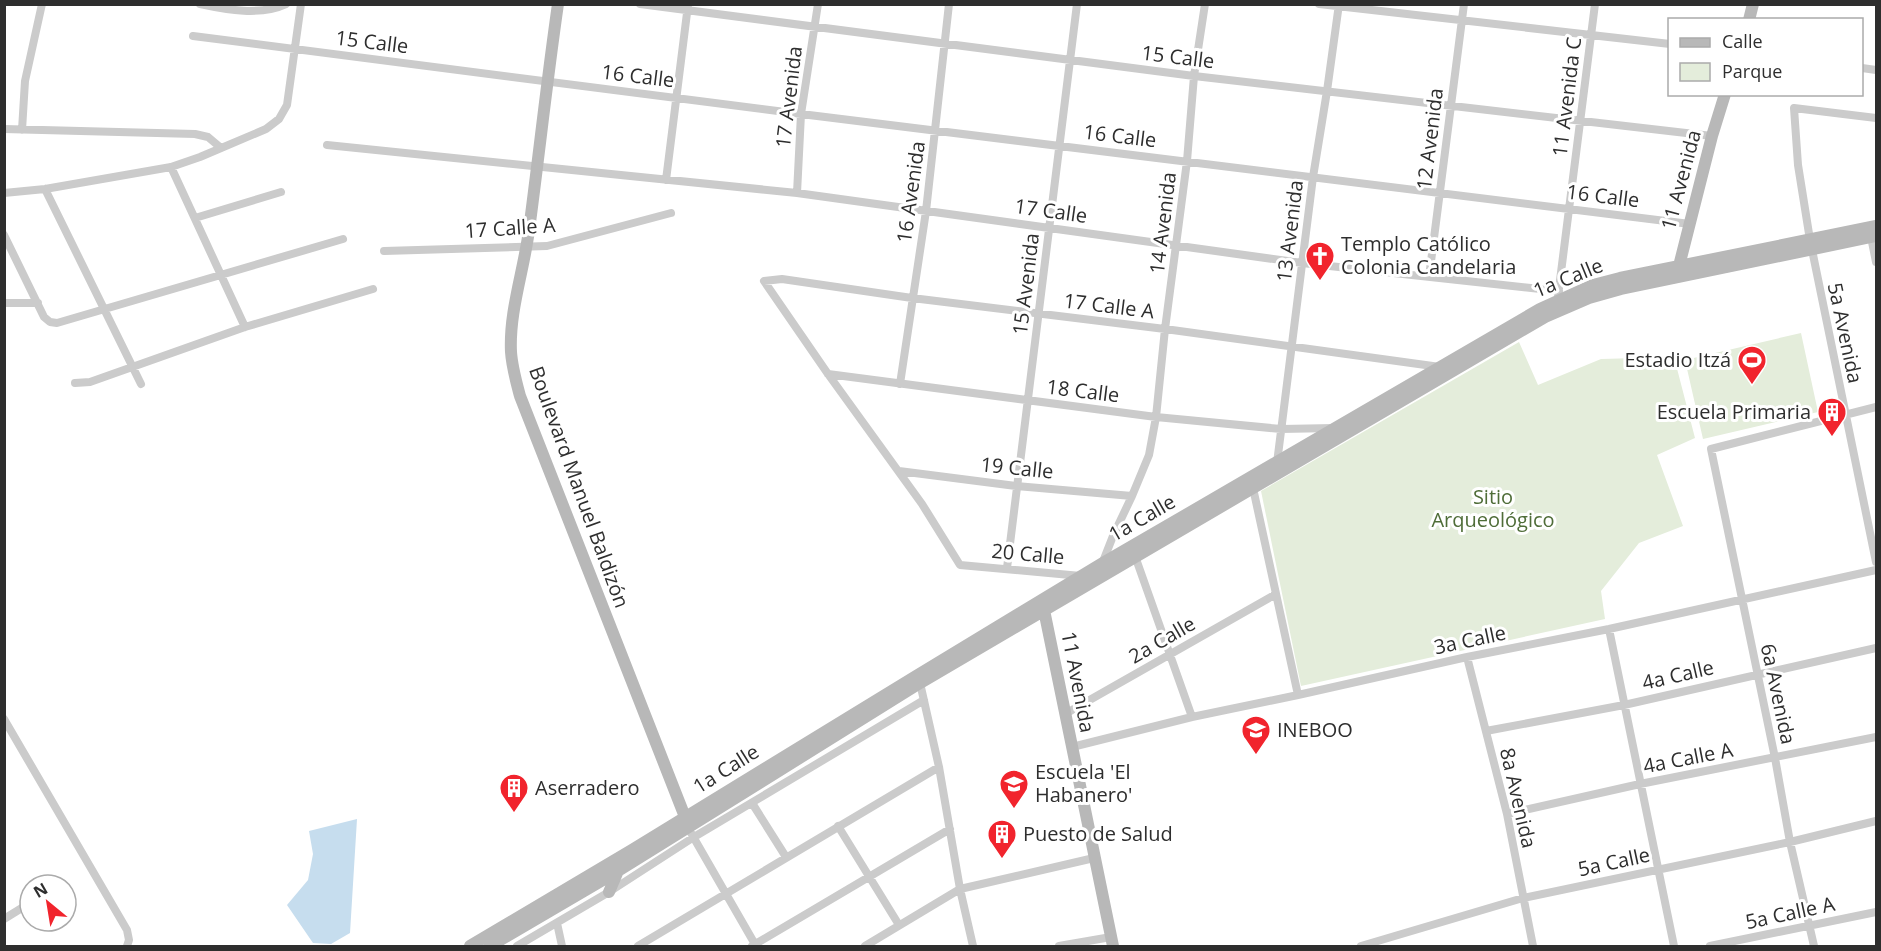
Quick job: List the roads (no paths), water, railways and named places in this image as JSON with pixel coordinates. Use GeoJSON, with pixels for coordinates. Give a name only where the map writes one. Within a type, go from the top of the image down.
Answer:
{"type":"FeatureCollection","features":[{"type":"Feature","properties":{"kind":"main road","name":"Boulevard Manuel Baldizón"},"geometry":{"type":"LineString","coordinates":[[558,4],[527,246],[511,330],[511,353],[517,385],[689,827]]}},
{"type":"Feature","properties":{"kind":"main road","name":"11 Avenida"},"geometry":{"type":"LineString","coordinates":[[1680,271],[1712,136],[1724,96]]}},
{"type":"Feature","properties":{"kind":"main road","name":"1a Calle"},"geometry":{"type":"LineString","coordinates":[[1542,313],[1558,295],[1620,278],[1680,271],[1875,233]]}},
{"type":"Feature","properties":{"kind":"main road","name":"1a Calle"},"geometry":{"type":"LineString","coordinates":[[488,943],[635,854],[689,827],[918,680],[1042,606],[1253,488],[1542,313],[1680,271]]}},
{"type":"Feature","properties":{"kind":"main road","name":"1a Calle"},"geometry":{"type":"LineString","coordinates":[[1089,580],[1102,563],[1336,428],[1443,371]]}},
{"type":"Feature","properties":{"kind":"main road","name":"11 Avenida"},"geometry":{"type":"LineString","coordinates":[[1042,606],[1112,942]]}},
{"type":"Feature","properties":{"kind":"main road","name":"1a Calle"},"geometry":{"type":"LineString","coordinates":[[470,946],[488,943],[618,871],[635,854]]}},
{"type":"Feature","properties":{"kind":"main road"},"geometry":{"type":"LineString","coordinates":[[609,892],[618,871]]}},
{"type":"Feature","properties":{"kind":"street"},"geometry":{"type":"LineString","coordinates":[[22,130],[25,81],[42,4]]}},
{"type":"Feature","properties":{"kind":"street"},"geometry":{"type":"LineString","coordinates":[[200,4],[224,9],[256,11],[271,10],[286,4]]}},
{"type":"Feature","properties":{"kind":"street"},"geometry":{"type":"LineString","coordinates":[[4,193],[45,189],[171,167],[266,129],[279,119],[287,105],[301,4]]}},
{"type":"Feature","properties":{"kind":"street","name":"15 Calle"},"geometry":{"type":"LineString","coordinates":[[640,4],[688,7],[814,27],[1194,76],[1712,136]]}},
{"type":"Feature","properties":{"kind":"street","name":"17 Avenida"},"geometry":{"type":"LineString","coordinates":[[797,193],[801,114],[818,4]]}},
{"type":"Feature","properties":{"kind":"street","name":"16 Avenida"},"geometry":{"type":"LineString","coordinates":[[900,384],[926,211],[949,4]]}},
{"type":"Feature","properties":{"kind":"street","name":"15 Avenida"},"geometry":{"type":"LineString","coordinates":[[1007,568],[1077,4]]}},
{"type":"Feature","properties":{"kind":"street","name":"14 Avenida"},"geometry":{"type":"LineString","coordinates":[[1102,563],[1149,455],[1156,417],[1187,160],[1194,76],[1205,4]]}},
{"type":"Feature","properties":{"kind":"street"},"geometry":{"type":"LineString","coordinates":[[1319,4],[1668,44]]}},
{"type":"Feature","properties":{"kind":"street","name":"12 Avenida"},"geometry":{"type":"LineString","coordinates":[[1429,277],[1464,4]]}},
{"type":"Feature","properties":{"kind":"street","name":"11 Avenida C"},"geometry":{"type":"LineString","coordinates":[[1558,295],[1595,4]]}},
{"type":"Feature","properties":{"kind":"street","name":"13 Avenida"},"geometry":{"type":"LineString","coordinates":[[1277,463],[1313,177],[1338,6]]}},
{"type":"Feature","properties":{"kind":"street"},"geometry":{"type":"LineString","coordinates":[[666,180],[688,7]]}},
{"type":"Feature","properties":{"kind":"street","name":"15 Calle"},"geometry":{"type":"LineString","coordinates":[[193,36],[547,81]]}},
{"type":"Feature","properties":{"kind":"street","name":"16 Calle"},"geometry":{"type":"LineString","coordinates":[[547,81],[1690,224]]}},
{"type":"Feature","properties":{"kind":"street","name":"5a Avenida"},"geometry":{"type":"LineString","coordinates":[[1876,118],[1794,108],[1798,165],[1811,245],[1876,562]]}},
{"type":"Feature","properties":{"kind":"street"},"geometry":{"type":"LineString","coordinates":[[4,129],[195,134],[208,137],[221,148]]}},
{"type":"Feature","properties":{"kind":"street"},"geometry":{"type":"LineString","coordinates":[[327,145],[537,167]]}},
{"type":"Feature","properties":{"kind":"street"},"geometry":{"type":"LineString","coordinates":[[171,167],[246,327]]}},
{"type":"Feature","properties":{"kind":"street","name":"17 Calle"},"geometry":{"type":"LineString","coordinates":[[537,167],[797,193],[1177,247],[1558,295]]}},
{"type":"Feature","properties":{"kind":"street"},"geometry":{"type":"LineString","coordinates":[[45,189],[141,384]]}},
{"type":"Feature","properties":{"kind":"street"},"geometry":{"type":"LineString","coordinates":[[195,218],[281,192]]}},
{"type":"Feature","properties":{"kind":"street","name":"17 Calle A"},"geometry":{"type":"LineString","coordinates":[[384,251],[547,246],[671,213]]}},
{"type":"Feature","properties":{"kind":"street"},"geometry":{"type":"LineString","coordinates":[[1875,233],[1876,262]]}},
{"type":"Feature","properties":{"kind":"street"},"geometry":{"type":"LineString","coordinates":[[4,235],[44,317],[50,322],[57,323],[343,239]]}},
{"type":"Feature","properties":{"kind":"street","name":"17 Calle A"},"geometry":{"type":"LineString","coordinates":[[828,374],[764,281],[782,279],[1038,315],[1165,329],[1292,346],[1443,371]]}},
{"type":"Feature","properties":{"kind":"street"},"geometry":{"type":"LineString","coordinates":[[75,383],[90,382],[246,327],[373,289]]}},
{"type":"Feature","properties":{"kind":"street"},"geometry":{"type":"LineString","coordinates":[[4,303],[38,303]]}},
{"type":"Feature","properties":{"kind":"street"},"geometry":{"type":"LineString","coordinates":[[828,374],[899,471]]}},
{"type":"Feature","properties":{"kind":"street","name":"18 Calle"},"geometry":{"type":"LineString","coordinates":[[828,374],[1156,417],[1281,429],[1336,428]]}},
{"type":"Feature","properties":{"kind":"street"},"geometry":{"type":"LineString","coordinates":[[1845,414],[1876,407]]}},
{"type":"Feature","properties":{"kind":"street","name":"6a Avenida"},"geometry":{"type":"LineString","coordinates":[[1814,946],[1790,842],[1711,449],[1845,414]]}},
{"type":"Feature","properties":{"kind":"street","name":"19 Calle"},"geometry":{"type":"LineString","coordinates":[[899,471],[1016,486],[1132,496]]}},
{"type":"Feature","properties":{"kind":"street","name":"20 Calle"},"geometry":{"type":"LineString","coordinates":[[899,471],[960,565],[1007,568],[1089,580]]}},
{"type":"Feature","properties":{"kind":"street"},"geometry":{"type":"LineString","coordinates":[[1253,488],[1298,695]]}},
{"type":"Feature","properties":{"kind":"street"},"geometry":{"type":"LineString","coordinates":[[1135,556],[1192,717]]}},
{"type":"Feature","properties":{"kind":"street","name":"3a Calle"},"geometry":{"type":"LineString","coordinates":[[1072,747],[1192,717],[1876,570]]}},
{"type":"Feature","properties":{"kind":"street","name":"2a Calle"},"geometry":{"type":"LineString","coordinates":[[1065,714],[1276,594]]}},
{"type":"Feature","properties":{"kind":"street"},"geometry":{"type":"LineString","coordinates":[[1610,629],[1674,946]]}},
{"type":"Feature","properties":{"kind":"street","name":"4a Calle"},"geometry":{"type":"LineString","coordinates":[[1486,731],[1624,705],[1876,648]]}},
{"type":"Feature","properties":{"kind":"street","name":"8a Avenida"},"geometry":{"type":"LineString","coordinates":[[1467,657],[1506,814],[1533,946]]}},
{"type":"Feature","properties":{"kind":"street"},"geometry":{"type":"LineString","coordinates":[[918,680],[939,767],[960,889],[973,946]]}},
{"type":"Feature","properties":{"kind":"street","name":"1a Calle"},"geometry":{"type":"LineString","coordinates":[[517,946],[609,892],[689,827],[752,803],[924,700]]}},
{"type":"Feature","properties":{"kind":"street"},"geometry":{"type":"LineString","coordinates":[[4,719],[127,930],[129,940],[127,946]]}},
{"type":"Feature","properties":{"kind":"street","name":"4a Calle A"},"geometry":{"type":"LineString","coordinates":[[1506,814],[1640,784],[1876,737]]}},
{"type":"Feature","properties":{"kind":"street"},"geometry":{"type":"LineString","coordinates":[[638,946],[939,767]]}},
{"type":"Feature","properties":{"kind":"street"},"geometry":{"type":"LineString","coordinates":[[752,803],[786,857]]}},
{"type":"Feature","properties":{"kind":"street","name":"5a Calle"},"geometry":{"type":"LineString","coordinates":[[1361,946],[1523,898],[1790,842],[1876,821]]}},
{"type":"Feature","properties":{"kind":"street"},"geometry":{"type":"LineString","coordinates":[[838,826],[899,925]]}},
{"type":"Feature","properties":{"kind":"street"},"geometry":{"type":"LineString","coordinates":[[689,827],[754,946],[950,829]]}},
{"type":"Feature","properties":{"kind":"street"},"geometry":{"type":"LineString","coordinates":[[865,946],[960,889],[1094,858]]}},
{"type":"Feature","properties":{"kind":"street"},"geometry":{"type":"LineString","coordinates":[[4,920],[18,911]]}},
{"type":"Feature","properties":{"kind":"street","name":"5a Calle A"},"geometry":{"type":"LineString","coordinates":[[1710,946],[1876,912]]}},
{"type":"Feature","properties":{"kind":"street"},"geometry":{"type":"LineString","coordinates":[[557,923],[562,946]]}},
{"type":"Feature","properties":{"kind":"street"},"geometry":{"type":"LineString","coordinates":[[1059,946],[1112,942]]}},
{"type":"Feature","properties":{"kind":"water"},"geometry":{"type":"Polygon","coordinates":[[[357,819],[350,933],[331,944],[313,943],[287,905],[308,880],[313,854],[309,831],[357,819]]]}},
{"type":"Feature","properties":{"kind":"place","name":"Templo Católico Colonia Candelaria"},"geometry":{"type":"Point","coordinates":[1320,282]}},
{"type":"Feature","properties":{"kind":"place","name":"Estadio Itzá"},"geometry":{"type":"Point","coordinates":[1752,386]}},
{"type":"Feature","properties":{"kind":"place","name":"Escuela Primaria"},"geometry":{"type":"Point","coordinates":[1832,438]}},
{"type":"Feature","properties":{"kind":"place","name":"INEBOO"},"geometry":{"type":"Point","coordinates":[1256,756]}},
{"type":"Feature","properties":{"kind":"place","name":"Escuela 'El Habanero'"},"geometry":{"type":"Point","coordinates":[1014,810]}},
{"type":"Feature","properties":{"kind":"place","name":"Aserradero"},"geometry":{"type":"Point","coordinates":[514,814]}},
{"type":"Feature","properties":{"kind":"place","name":"Puesto de Salud"},"geometry":{"type":"Point","coordinates":[1002,860]}},
{"type":"Feature","properties":{"kind":"park label","name":"Sitio Arqueológico"},"geometry":{"type":"Point","coordinates":[1493,508]}}]}
